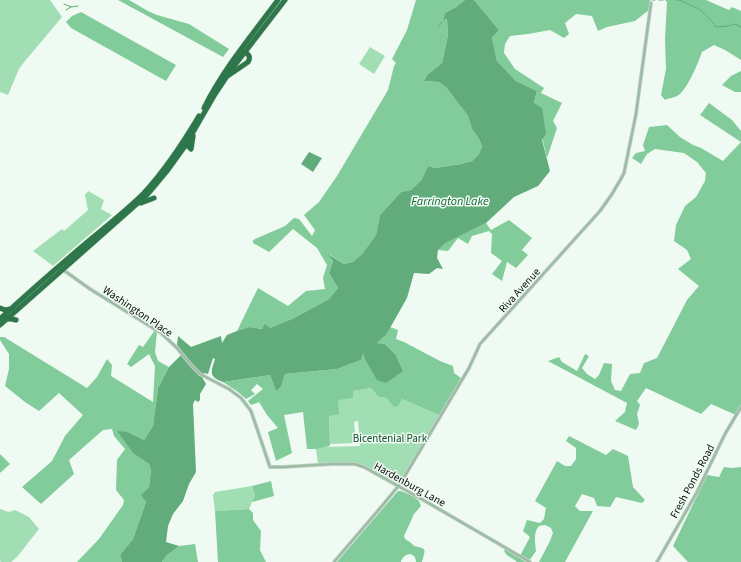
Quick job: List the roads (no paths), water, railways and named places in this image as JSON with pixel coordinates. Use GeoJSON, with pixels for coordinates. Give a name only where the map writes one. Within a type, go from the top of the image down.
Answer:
{"type":"FeatureCollection","features":[{"type":"Feature","properties":{"kind":"highway"},"geometry":{"type":"LineString","coordinates":[[0,325],[11,309],[39,283],[61,268],[147,195],[185,146],[188,146],[191,149],[193,134],[211,94],[240,50],[278,0]]}},
{"type":"Feature","properties":{"kind":"highway"},"geometry":{"type":"LineString","coordinates":[[3,319],[144,193],[171,160],[244,52],[285,0]]}},
{"type":"Feature","properties":{"kind":"highway"},"geometry":{"type":"LineString","coordinates":[[226,77],[248,62],[250,59],[249,56],[244,52]]}},
{"type":"Feature","properties":{"kind":"highway"},"geometry":{"type":"LineString","coordinates":[[136,205],[154,198]]}},
{"type":"Feature","properties":{"kind":"highway"},"geometry":{"type":"LineString","coordinates":[[3,319],[0,308],[5,310],[11,309]]}},
{"type":"Feature","properties":{"kind":"highway"},"geometry":{"type":"LineString","coordinates":[[3,319],[16,320]]}},
{"type":"Feature","properties":{"kind":"street","name":"Riva Avenue"},"geometry":{"type":"LineString","coordinates":[[334,562],[398,486],[469,368],[480,344],[600,211],[622,177],[636,114],[651,3]]}},
{"type":"Feature","properties":{"kind":"street","name":"Washington Place"},"geometry":{"type":"LineString","coordinates":[[61,268],[90,289],[161,333],[176,347],[200,374],[229,389],[241,398],[248,405],[251,411],[270,467]]}},
{"type":"Feature","properties":{"kind":"street","name":"Fresh Ponds Road"},"geometry":{"type":"LineString","coordinates":[[657,562],[691,502],[725,434],[741,407]]}},
{"type":"Feature","properties":{"kind":"street","name":"Hardenburg Lane"},"geometry":{"type":"LineString","coordinates":[[270,467],[316,464],[355,464],[371,470],[530,562]]}},
{"type":"Feature","properties":{"kind":"water","name":"Farrington Lake"},"geometry":{"type":"Polygon","coordinates":[[[465,0],[474,0],[499,30],[492,38],[497,61],[516,81],[537,91],[534,103],[542,108],[546,134],[542,140],[550,171],[538,186],[514,197],[486,223],[445,243],[438,250],[437,258],[443,269],[437,268],[429,274],[414,273],[407,298],[386,335],[377,343],[385,344],[396,355],[403,371],[386,383],[377,380],[363,353],[361,360],[337,369],[285,374],[281,387],[276,391],[270,375],[223,382],[218,380],[212,373],[212,367],[215,359],[213,358],[208,374],[204,373],[202,377],[206,384],[200,394],[200,400],[198,402],[195,400],[193,404],[196,472],[189,484],[183,501],[173,514],[168,526],[166,542],[179,546],[166,556],[162,562],[121,562],[120,555],[133,539],[146,502],[141,495],[149,487],[151,470],[149,464],[134,454],[117,431],[128,432],[144,440],[153,426],[158,388],[169,367],[183,353],[177,345],[178,336],[191,347],[221,336],[222,343],[227,335],[249,327],[262,329],[265,324],[270,328],[294,318],[329,299],[338,288],[329,273],[333,261],[328,254],[344,264],[353,262],[362,254],[376,235],[380,215],[401,192],[411,190],[422,179],[428,166],[435,168],[461,164],[472,161],[479,154],[482,147],[479,139],[472,129],[468,116],[446,87],[439,82],[424,81],[427,75],[442,63],[448,35],[447,19],[442,22],[445,13],[465,0]]]}},
{"type":"Feature","properties":{"kind":"water"},"geometry":{"type":"Polygon","coordinates":[[[309,152],[322,158],[313,172],[301,164],[309,152]]]}},
{"type":"Feature","properties":{"kind":"waterway"},"geometry":{"type":"LineString","coordinates":[[676,0],[700,10],[716,27],[735,24],[741,27]]}},
{"type":"Feature","properties":{"kind":"waterway"},"geometry":{"type":"LineString","coordinates":[[64,4],[71,7],[78,6]]}},
{"type":"Feature","properties":{"kind":"waterway"},"geometry":{"type":"LineString","coordinates":[[66,10],[71,7]]}},
{"type":"Feature","properties":{"kind":"waterway"},"geometry":{"type":"LineString","coordinates":[[439,26],[442,22]]}},
{"type":"Feature","properties":{"kind":"park label","name":"Bicentenial Park"},"geometry":{"type":"Point","coordinates":[390,438]}}]}
